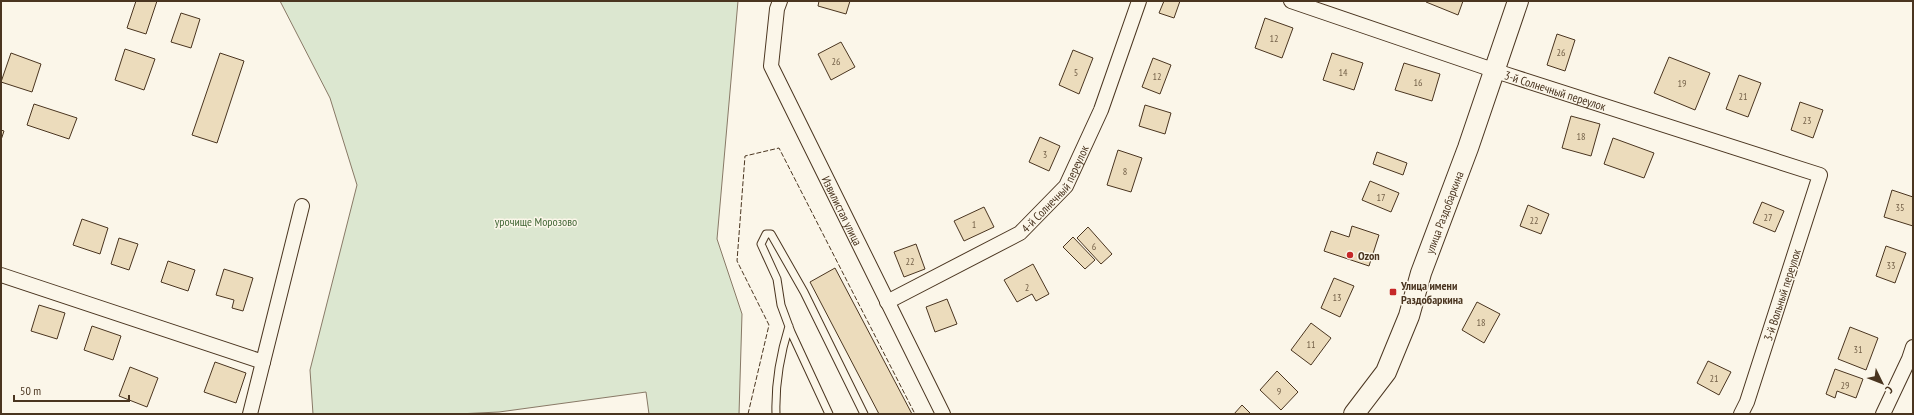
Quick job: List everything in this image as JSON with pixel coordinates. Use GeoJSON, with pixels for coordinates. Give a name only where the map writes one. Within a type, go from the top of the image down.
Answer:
{"type":"FeatureCollection","features":[{"type":"Feature","properties":{"kind":"street","name":"Извилистая улица"},"geometry":{"type":"LineString","coordinates":[[780,1],[777,9],[771,66],[943,414]]}},
{"type":"Feature","properties":{"kind":"street","name":"4-й Солнечный переулок"},"geometry":{"type":"LineString","coordinates":[[887,302],[1020,233],[1066,186],[1101,110],[1139,1]]}},
{"type":"Feature","properties":{"kind":"street","name":"3-й Солнечный переулок"},"geometry":{"type":"LineString","coordinates":[[1291,1],[1495,70],[1820,175]]}},
{"type":"Feature","properties":{"kind":"street","name":"улица Раздобаркина"},"geometry":{"type":"LineString","coordinates":[[1354,414],[1386,372],[1409,316],[1422,273],[1495,70],[1518,1]]}},
{"type":"Feature","properties":{"kind":"street","name":"3-й Вольный переулок"},"geometry":{"type":"LineString","coordinates":[[1741,414],[1749,395],[1820,175]]}},
{"type":"Feature","properties":{"kind":"street"},"geometry":{"type":"LineString","coordinates":[[250,414],[302,206]]}},
{"type":"Feature","properties":{"kind":"street"},"geometry":{"type":"LineString","coordinates":[[1,275],[264,362]]}},
{"type":"Feature","properties":{"kind":"street"},"geometry":{"type":"LineString","coordinates":[[1883,414],[1909,359],[1913,347]]}},
{"type":"Feature","properties":{"kind":"lane"},"geometry":{"type":"LineString","coordinates":[[829,414],[781,305],[777,279],[761,244],[766,234],[771,234],[804,292],[864,414]]}},
{"type":"Feature","properties":{"kind":"lane"},"geometry":{"type":"LineString","coordinates":[[776,414],[775,390],[781,354],[789,326]]}},
{"type":"Feature","properties":{"kind":"green space","name":"урочище Морозово"},"geometry":{"type":"Polygon","coordinates":[[[280,1],[738,1],[717,239],[742,314],[739,414],[649,414],[646,392],[499,412],[457,414],[313,414],[310,370],[357,185],[330,98],[280,1]]]}},
{"type":"Feature","properties":{"kind":"building"},"geometry":{"type":"Polygon","coordinates":[[[136,1],[157,1],[146,34],[127,28],[136,1]]]}},
{"type":"Feature","properties":{"kind":"building"},"geometry":{"type":"Polygon","coordinates":[[[819,1],[850,1],[846,14],[818,6],[819,1]]]}},
{"type":"Feature","properties":{"kind":"building"},"geometry":{"type":"Polygon","coordinates":[[[1164,1],[1180,1],[1174,18],[1159,13],[1164,1]]]}},
{"type":"Feature","properties":{"kind":"building"},"geometry":{"type":"Polygon","coordinates":[[[1426,1],[1463,1],[1458,15],[1426,1]]]}},
{"type":"Feature","properties":{"kind":"building"},"geometry":{"type":"Polygon","coordinates":[[[181,13],[200,19],[191,48],[171,42],[181,13]]]}},
{"type":"Feature","properties":{"kind":"building"},"geometry":{"type":"Polygon","coordinates":[[[1265,18],[1293,28],[1282,58],[1255,48],[1265,18]]]}},
{"type":"Feature","properties":{"kind":"building"},"geometry":{"type":"Polygon","coordinates":[[[1557,34],[1575,40],[1565,71],[1547,65],[1557,34]]]}},
{"type":"Feature","properties":{"kind":"building"},"geometry":{"type":"Polygon","coordinates":[[[841,42],[855,67],[831,80],[818,54],[841,42]]]}},
{"type":"Feature","properties":{"kind":"building"},"geometry":{"type":"Polygon","coordinates":[[[125,49],[155,59],[144,90],[115,80],[125,49]]]}},
{"type":"Feature","properties":{"kind":"building"},"geometry":{"type":"Polygon","coordinates":[[[1073,50],[1093,58],[1079,94],[1059,85],[1073,50]]]}},
{"type":"Feature","properties":{"kind":"building"},"geometry":{"type":"Polygon","coordinates":[[[11,53],[41,64],[32,92],[1,82],[11,53]]]}},
{"type":"Feature","properties":{"kind":"building"},"geometry":{"type":"Polygon","coordinates":[[[220,53],[244,61],[217,143],[192,135],[220,53]]]}},
{"type":"Feature","properties":{"kind":"building"},"geometry":{"type":"Polygon","coordinates":[[[1332,53],[1363,63],[1354,90],[1323,80],[1332,53]]]}},
{"type":"Feature","properties":{"kind":"building"},"geometry":{"type":"Polygon","coordinates":[[[1669,57],[1710,73],[1695,110],[1654,93],[1669,57]]]}},
{"type":"Feature","properties":{"kind":"building"},"geometry":{"type":"Polygon","coordinates":[[[1153,58],[1171,65],[1160,94],[1142,87],[1153,58]]]}},
{"type":"Feature","properties":{"kind":"building"},"geometry":{"type":"Polygon","coordinates":[[[1404,63],[1440,74],[1432,101],[1395,90],[1404,63]]]}},
{"type":"Feature","properties":{"kind":"building"},"geometry":{"type":"Polygon","coordinates":[[[1739,75],[1761,83],[1748,117],[1726,109],[1739,75]]]}},
{"type":"Feature","properties":{"kind":"building"},"geometry":{"type":"Polygon","coordinates":[[[1800,102],[1823,110],[1813,138],[1791,130],[1800,102]]]}},
{"type":"Feature","properties":{"kind":"building"},"geometry":{"type":"Polygon","coordinates":[[[34,104],[77,118],[69,139],[27,125],[34,104]]]}},
{"type":"Feature","properties":{"kind":"building"},"geometry":{"type":"Polygon","coordinates":[[[1145,105],[1171,113],[1165,134],[1139,126],[1145,105]]]}},
{"type":"Feature","properties":{"kind":"building"},"geometry":{"type":"Polygon","coordinates":[[[1571,116],[1600,124],[1591,156],[1562,148],[1571,116]]]}},
{"type":"Feature","properties":{"kind":"building"},"geometry":{"type":"Polygon","coordinates":[[[1,130],[4,131],[1,140],[1,130]]]}},
{"type":"Feature","properties":{"kind":"building"},"geometry":{"type":"Polygon","coordinates":[[[1040,137],[1060,146],[1049,171],[1029,162],[1040,137]]]}},
{"type":"Feature","properties":{"kind":"building"},"geometry":{"type":"Polygon","coordinates":[[[1613,138],[1654,153],[1644,178],[1604,164],[1613,138]]]}},
{"type":"Feature","properties":{"kind":"building"},"geometry":{"type":"Polygon","coordinates":[[[1118,150],[1142,158],[1131,192],[1107,185],[1118,150]]]}},
{"type":"Feature","properties":{"kind":"building"},"geometry":{"type":"Polygon","coordinates":[[[1377,152],[1407,163],[1403,175],[1373,164],[1377,152]]]}},
{"type":"Feature","properties":{"kind":"building"},"geometry":{"type":"Polygon","coordinates":[[[1370,181],[1399,193],[1391,212],[1362,200],[1370,181]]]}},
{"type":"Feature","properties":{"kind":"building"},"geometry":{"type":"Polygon","coordinates":[[[1892,190],[1913,197],[1913,226],[1884,217],[1892,190]]]}},
{"type":"Feature","properties":{"kind":"building"},"geometry":{"type":"Polygon","coordinates":[[[1762,202],[1784,211],[1775,232],[1753,223],[1762,202]]]}},
{"type":"Feature","properties":{"kind":"building"},"geometry":{"type":"Polygon","coordinates":[[[1528,205],[1549,214],[1541,234],[1520,226],[1528,205]]]}},
{"type":"Feature","properties":{"kind":"building"},"geometry":{"type":"Polygon","coordinates":[[[984,207],[994,227],[964,241],[954,221],[984,207]]]}},
{"type":"Feature","properties":{"kind":"building"},"geometry":{"type":"Polygon","coordinates":[[[82,219],[108,228],[100,254],[73,245],[82,219]]]}},
{"type":"Feature","properties":{"kind":"building"},"geometry":{"type":"Polygon","coordinates":[[[1352,226],[1379,235],[1369,266],[1324,251],[1331,231],[1349,237],[1352,226]]]}},
{"type":"Feature","properties":{"kind":"building"},"geometry":{"type":"Polygon","coordinates":[[[1088,227],[1112,254],[1101,264],[1077,238],[1088,227]]]}},
{"type":"Feature","properties":{"kind":"building"},"geometry":{"type":"Polygon","coordinates":[[[1073,237],[1095,260],[1085,269],[1063,247],[1073,237]]]}},
{"type":"Feature","properties":{"kind":"building"},"geometry":{"type":"Polygon","coordinates":[[[119,238],[138,244],[129,270],[111,264],[119,238]]]}},
{"type":"Feature","properties":{"kind":"building"},"geometry":{"type":"Polygon","coordinates":[[[916,244],[925,269],[904,277],[894,252],[916,244]]]}},
{"type":"Feature","properties":{"kind":"building"},"geometry":{"type":"Polygon","coordinates":[[[1886,246],[1906,253],[1895,283],[1876,276],[1886,246]]]}},
{"type":"Feature","properties":{"kind":"building"},"geometry":{"type":"Polygon","coordinates":[[[168,261],[195,270],[188,291],[161,282],[168,261]]]}},
{"type":"Feature","properties":{"kind":"building"},"geometry":{"type":"Polygon","coordinates":[[[1033,264],[1049,294],[1036,301],[1032,294],[1017,302],[1004,280],[1033,264]]]}},
{"type":"Feature","properties":{"kind":"building"},"geometry":{"type":"Polygon","coordinates":[[[835,268],[912,414],[879,414],[810,282],[835,268]]]}},
{"type":"Feature","properties":{"kind":"building"},"geometry":{"type":"Polygon","coordinates":[[[224,269],[253,278],[243,311],[232,308],[234,300],[216,295],[224,269]]]}},
{"type":"Feature","properties":{"kind":"building"},"geometry":{"type":"Polygon","coordinates":[[[1334,278],[1354,286],[1340,317],[1321,308],[1334,278]]]}},
{"type":"Feature","properties":{"kind":"building"},"geometry":{"type":"Polygon","coordinates":[[[947,299],[957,324],[935,332],[926,307],[947,299]]]}},
{"type":"Feature","properties":{"kind":"building"},"geometry":{"type":"Polygon","coordinates":[[[1477,302],[1500,314],[1484,343],[1462,330],[1477,302]]]}},
{"type":"Feature","properties":{"kind":"building"},"geometry":{"type":"Polygon","coordinates":[[[39,305],[65,313],[57,339],[31,331],[39,305]]]}},
{"type":"Feature","properties":{"kind":"building"},"geometry":{"type":"Polygon","coordinates":[[[1311,323],[1331,338],[1311,365],[1291,350],[1311,323]]]}},
{"type":"Feature","properties":{"kind":"building"},"geometry":{"type":"Polygon","coordinates":[[[92,326],[121,336],[113,360],[84,350],[92,326]]]}},
{"type":"Feature","properties":{"kind":"building"},"geometry":{"type":"Polygon","coordinates":[[[1850,327],[1878,338],[1866,370],[1838,359],[1850,327]]]}},
{"type":"Feature","properties":{"kind":"building"},"geometry":{"type":"Polygon","coordinates":[[[1708,361],[1731,372],[1719,395],[1697,383],[1708,361]]]}},
{"type":"Feature","properties":{"kind":"building"},"geometry":{"type":"Polygon","coordinates":[[[215,362],[246,373],[236,403],[204,392],[215,362]]]}},
{"type":"Feature","properties":{"kind":"building"},"geometry":{"type":"Polygon","coordinates":[[[130,367],[158,378],[147,407],[119,396],[130,367]]]}},
{"type":"Feature","properties":{"kind":"building"},"geometry":{"type":"Polygon","coordinates":[[[1835,369],[1863,379],[1856,398],[1837,391],[1835,398],[1826,394],[1835,369]]]}},
{"type":"Feature","properties":{"kind":"building"},"geometry":{"type":"Polygon","coordinates":[[[1277,371],[1298,392],[1281,410],[1260,390],[1277,371]]]}},
{"type":"Feature","properties":{"kind":"building"},"geometry":{"type":"Polygon","coordinates":[[[1242,405],[1251,414],[1234,414],[1242,405]]]}},
{"type":"Feature","properties":{"kind":"fence"},"geometry":{"type":"LineString","coordinates":[[748,414],[769,325],[737,261],[745,156],[779,148],[915,414]]}},
{"type":"Feature","properties":{"kind":"place","name":"Ozon"},"geometry":{"type":"Point","coordinates":[1350,255]}},
{"type":"Feature","properties":{"kind":"place","name":"Улица имени Раздобаркина"},"geometry":{"type":"Point","coordinates":[1393,292]}}]}
